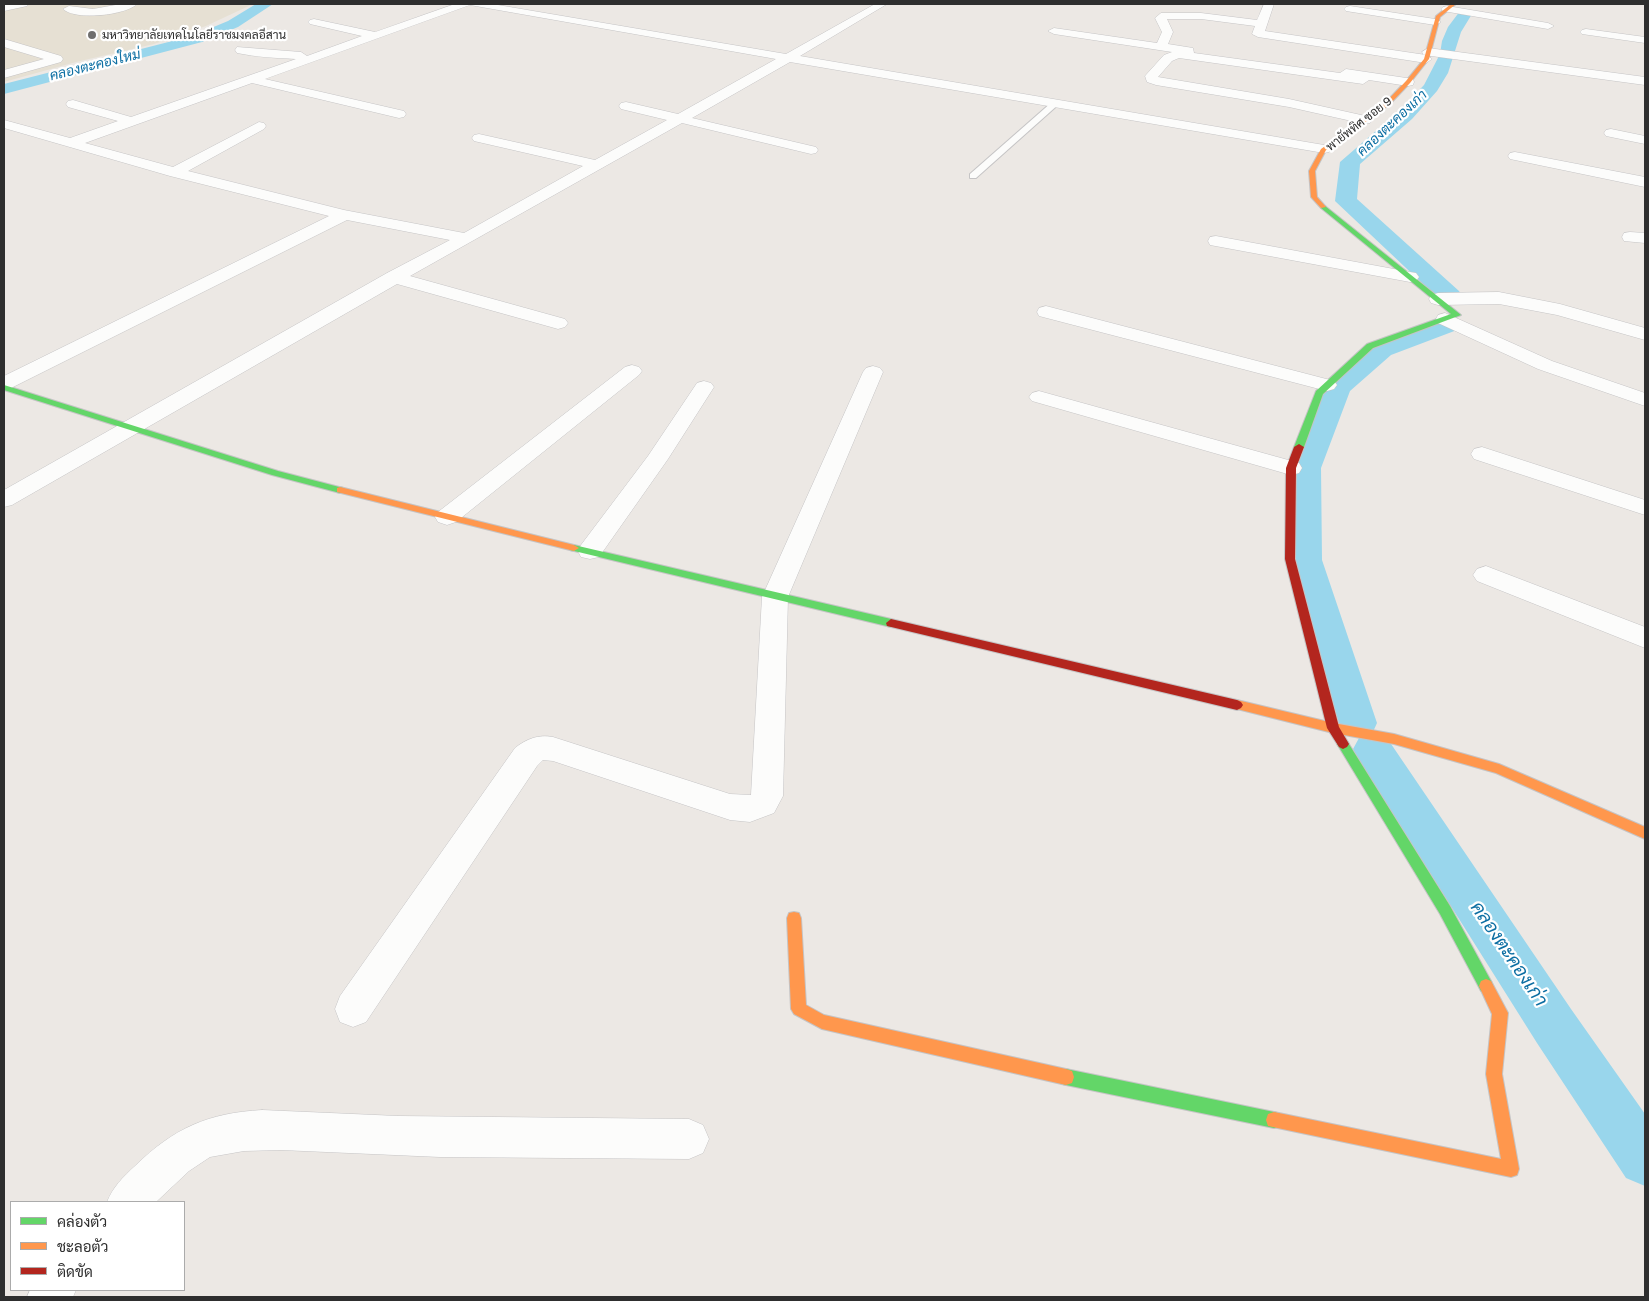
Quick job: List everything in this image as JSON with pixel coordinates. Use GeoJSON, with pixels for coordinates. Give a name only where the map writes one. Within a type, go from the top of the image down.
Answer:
{"type":"FeatureCollection","features":[{"type":"Feature","properties":{"kind":"street"},"geometry":{"type":"LineString","coordinates":[[4,8],[23,4]]}},
{"type":"Feature","properties":{"kind":"street"},"geometry":{"type":"LineString","coordinates":[[64,8],[82,13],[93,13],[132,4]]}},
{"type":"Feature","properties":{"kind":"street"},"geometry":{"type":"LineString","coordinates":[[70,143],[466,4]]}},
{"type":"Feature","properties":{"kind":"street"},"geometry":{"type":"LineString","coordinates":[[474,4],[790,57]]}},
{"type":"Feature","properties":{"kind":"street"},"geometry":{"type":"LineString","coordinates":[[492,4],[1055,104],[1324,149]]}},
{"type":"Feature","properties":{"kind":"street"},"geometry":{"type":"LineString","coordinates":[[4,500],[128,427],[393,277],[790,57],[875,4]]}},
{"type":"Feature","properties":{"kind":"street"},"geometry":{"type":"LineString","coordinates":[[1269,4],[1258,34],[1645,81]]}},
{"type":"Feature","properties":{"kind":"street"},"geometry":{"type":"LineString","coordinates":[[1450,6],[1548,26]]}},
{"type":"Feature","properties":{"kind":"street","name":"พายัพทิศ ซอย 9"},"geometry":{"type":"LineString","coordinates":[[1450,6],[1438,16],[1427,55],[1408,82],[1387,104],[1324,149],[1312,171],[1314,197],[1328,213],[1438,299],[1451,317],[1545,365],[1645,400]]}},
{"type":"Feature","properties":{"kind":"street"},"geometry":{"type":"LineString","coordinates":[[1350,9],[1435,22]]}},
{"type":"Feature","properties":{"kind":"street"},"geometry":{"type":"LineString","coordinates":[[1161,47],[1168,32],[1161,18],[1164,15],[1202,16],[1262,24]]}},
{"type":"Feature","properties":{"kind":"street"},"geometry":{"type":"LineString","coordinates":[[314,22],[374,35]]}},
{"type":"Feature","properties":{"kind":"street"},"geometry":{"type":"LineString","coordinates":[[1054,31],[1408,82]]}},
{"type":"Feature","properties":{"kind":"street"},"geometry":{"type":"LineString","coordinates":[[1586,32],[1645,40]]}},
{"type":"Feature","properties":{"kind":"street"},"geometry":{"type":"LineString","coordinates":[[4,43],[56,59],[4,74]]}},
{"type":"Feature","properties":{"kind":"street"},"geometry":{"type":"LineString","coordinates":[[241,50],[262,54],[314,57]]}},
{"type":"Feature","properties":{"kind":"street"},"geometry":{"type":"LineString","coordinates":[[1363,80],[1178,54],[1168,58],[1151,76],[1152,79],[1161,82],[1334,112],[1365,120]]}},
{"type":"Feature","properties":{"kind":"street"},"geometry":{"type":"LineString","coordinates":[[1230,94],[1250,64]]}},
{"type":"Feature","properties":{"kind":"street"},"geometry":{"type":"LineString","coordinates":[[251,79],[398,114]]}},
{"type":"Feature","properties":{"kind":"street"},"geometry":{"type":"LineString","coordinates":[[1185,126],[1213,91]]}},
{"type":"Feature","properties":{"kind":"street"},"geometry":{"type":"LineString","coordinates":[[72,104],[131,121]]}},
{"type":"Feature","properties":{"kind":"street"},"geometry":{"type":"LineString","coordinates":[[626,106],[678,120],[810,150]]}},
{"type":"Feature","properties":{"kind":"street"},"geometry":{"type":"LineString","coordinates":[[4,124],[262,195],[411,229],[466,238]]}},
{"type":"Feature","properties":{"kind":"street"},"geometry":{"type":"LineString","coordinates":[[175,172],[259,126]]}},
{"type":"Feature","properties":{"kind":"street"},"geometry":{"type":"LineString","coordinates":[[1611,133],[1645,140]]}},
{"type":"Feature","properties":{"kind":"street"},"geometry":{"type":"LineString","coordinates":[[479,138],[597,165]]}},
{"type":"Feature","properties":{"kind":"street"},"geometry":{"type":"LineString","coordinates":[[1515,156],[1645,182]]}},
{"type":"Feature","properties":{"kind":"street"},"geometry":{"type":"LineString","coordinates":[[4,385],[346,214]]}},
{"type":"Feature","properties":{"kind":"street"},"geometry":{"type":"LineString","coordinates":[[1216,241],[1410,277]]}},
{"type":"Feature","properties":{"kind":"street"},"geometry":{"type":"LineString","coordinates":[[393,277],[558,323]]}},
{"type":"Feature","properties":{"kind":"street"},"geometry":{"type":"LineString","coordinates":[[1438,299],[1499,298],[1560,310],[1645,334]]}},
{"type":"Feature","properties":{"kind":"street"},"geometry":{"type":"LineString","coordinates":[[1046,312],[1327,385]]}},
{"type":"Feature","properties":{"kind":"street"},"geometry":{"type":"LineString","coordinates":[[794,918],[799,1009],[822,1022],[1031,1070],[1511,1169],[1494,1074],[1500,1013],[1445,910],[1333,728],[1290,559],[1291,468],[1319,393],[1370,346],[1451,317]]}},
{"type":"Feature","properties":{"kind":"street"},"geometry":{"type":"LineString","coordinates":[[447,517],[632,371]]}},
{"type":"Feature","properties":{"kind":"street"},"geometry":{"type":"LineString","coordinates":[[353,1009],[526,757],[534,749],[546,747],[553,749],[730,807],[750,809],[762,804],[767,796],[775,597],[874,372]]}},
{"type":"Feature","properties":{"kind":"street"},"geometry":{"type":"LineString","coordinates":[[4,385],[128,427],[275,473],[447,517],[775,597],[1048,659],[1333,728],[1394,739],[1499,769],[1645,833]]}},
{"type":"Feature","properties":{"kind":"street"},"geometry":{"type":"LineString","coordinates":[[590,551],[657,459],[704,386]]}},
{"type":"Feature","properties":{"kind":"street"},"geometry":{"type":"LineString","coordinates":[[1040,397],[1291,468]]}},
{"type":"Feature","properties":{"kind":"street"},"geometry":{"type":"LineString","coordinates":[[1482,454],[1645,508]]}},
{"type":"Feature","properties":{"kind":"street"},"geometry":{"type":"LineString","coordinates":[[1486,575],[1645,638]]}},
{"type":"Feature","properties":{"kind":"street"},"geometry":{"type":"LineString","coordinates":[[129,1201],[189,1147],[204,1139],[221,1134],[255,1129],[356,1135],[689,1139]]}},
{"type":"Feature","properties":{"kind":"lane"},"geometry":{"type":"LineString","coordinates":[[973,176],[1055,104]]}},
{"type":"Feature","properties":{"kind":"shaded area","name":"มหาวิทยาลัยเทคโนโลยีราชมงคลอีสาน"},"geometry":{"type":"Polygon","coordinates":[[[4,4],[253,4],[206,26],[154,44],[76,62],[4,82],[4,4]]]}},
{"type":"Feature","properties":{"kind":"waterway","name":"คลองตะคองใหม่"},"geometry":{"type":"LineString","coordinates":[[4,89],[197,39],[233,24],[266,4]]}},
{"type":"Feature","properties":{"kind":"waterway","name":"คลองตะคองเก่า"},"geometry":{"type":"LineString","coordinates":[[1447,52],[1453,32],[1465,14]]}},
{"type":"Feature","properties":{"kind":"waterway","name":"คลองตะคองเก่า"},"geometry":{"type":"LineString","coordinates":[[1446,57],[1440,73],[1431,88],[1419,102],[1392,128],[1350,162],[1346,201],[1450,296]]}},
{"type":"Feature","properties":{"kind":"waterway","name":"คลองตะคองเก่า"},"geometry":{"type":"LineString","coordinates":[[1358,723],[1305,560],[1306,468],[1338,388],[1382,349],[1448,325]]}},
{"type":"Feature","properties":{"kind":"waterway","name":"คลองตะคองเก่า"},"geometry":{"type":"LineString","coordinates":[[1373,749],[1554,1026],[1645,1159]]}},
{"type":"Feature","properties":{"kind":"traffic: fast"},"geometry":{"type":"LineString","coordinates":[[1299,447],[1319,393],[1370,346],[1457,315],[1323,207]]}},
{"type":"Feature","properties":{"kind":"traffic: fast"},"geometry":{"type":"LineString","coordinates":[[4,387],[275,473],[340,490]]}},
{"type":"Feature","properties":{"kind":"traffic: fast"},"geometry":{"type":"LineString","coordinates":[[574,548],[891,623]]}},
{"type":"Feature","properties":{"kind":"traffic: fast"},"geometry":{"type":"LineString","coordinates":[[1343,744],[1445,910],[1486,986]]}},
{"type":"Feature","properties":{"kind":"traffic: fast"},"geometry":{"type":"LineString","coordinates":[[1066,1077],[1274,1120]]}},
{"type":"Feature","properties":{"kind":"traffic: slow"},"geometry":{"type":"LineString","coordinates":[[1323,207],[1314,197],[1312,171],[1324,149],[1387,104],[1408,82],[1426,59],[1438,16],[1454,4]]}},
{"type":"Feature","properties":{"kind":"traffic: slow"},"geometry":{"type":"LineString","coordinates":[[340,490],[574,548]]}},
{"type":"Feature","properties":{"kind":"traffic: slow"},"geometry":{"type":"LineString","coordinates":[[1237,705],[1333,728],[1394,739],[1499,769],[1645,833]]}},
{"type":"Feature","properties":{"kind":"traffic: slow"},"geometry":{"type":"LineString","coordinates":[[794,918],[799,1009],[822,1022],[1066,1077]]}},
{"type":"Feature","properties":{"kind":"traffic: slow"},"geometry":{"type":"LineString","coordinates":[[1274,1120],[1511,1169],[1494,1074],[1500,1013],[1486,986]]}},
{"type":"Feature","properties":{"kind":"traffic: jam"},"geometry":{"type":"LineString","coordinates":[[1299,447],[1291,468],[1290,559],[1333,728],[1343,744]]}},
{"type":"Feature","properties":{"kind":"traffic: jam"},"geometry":{"type":"LineString","coordinates":[[891,623],[1237,705]]}},
{"type":"Feature","properties":{"kind":"place","name":"มหาวิทยาลัยเทคโนโลยีราชมงคลอีสาน"},"geometry":{"type":"Point","coordinates":[92,35]}}]}
